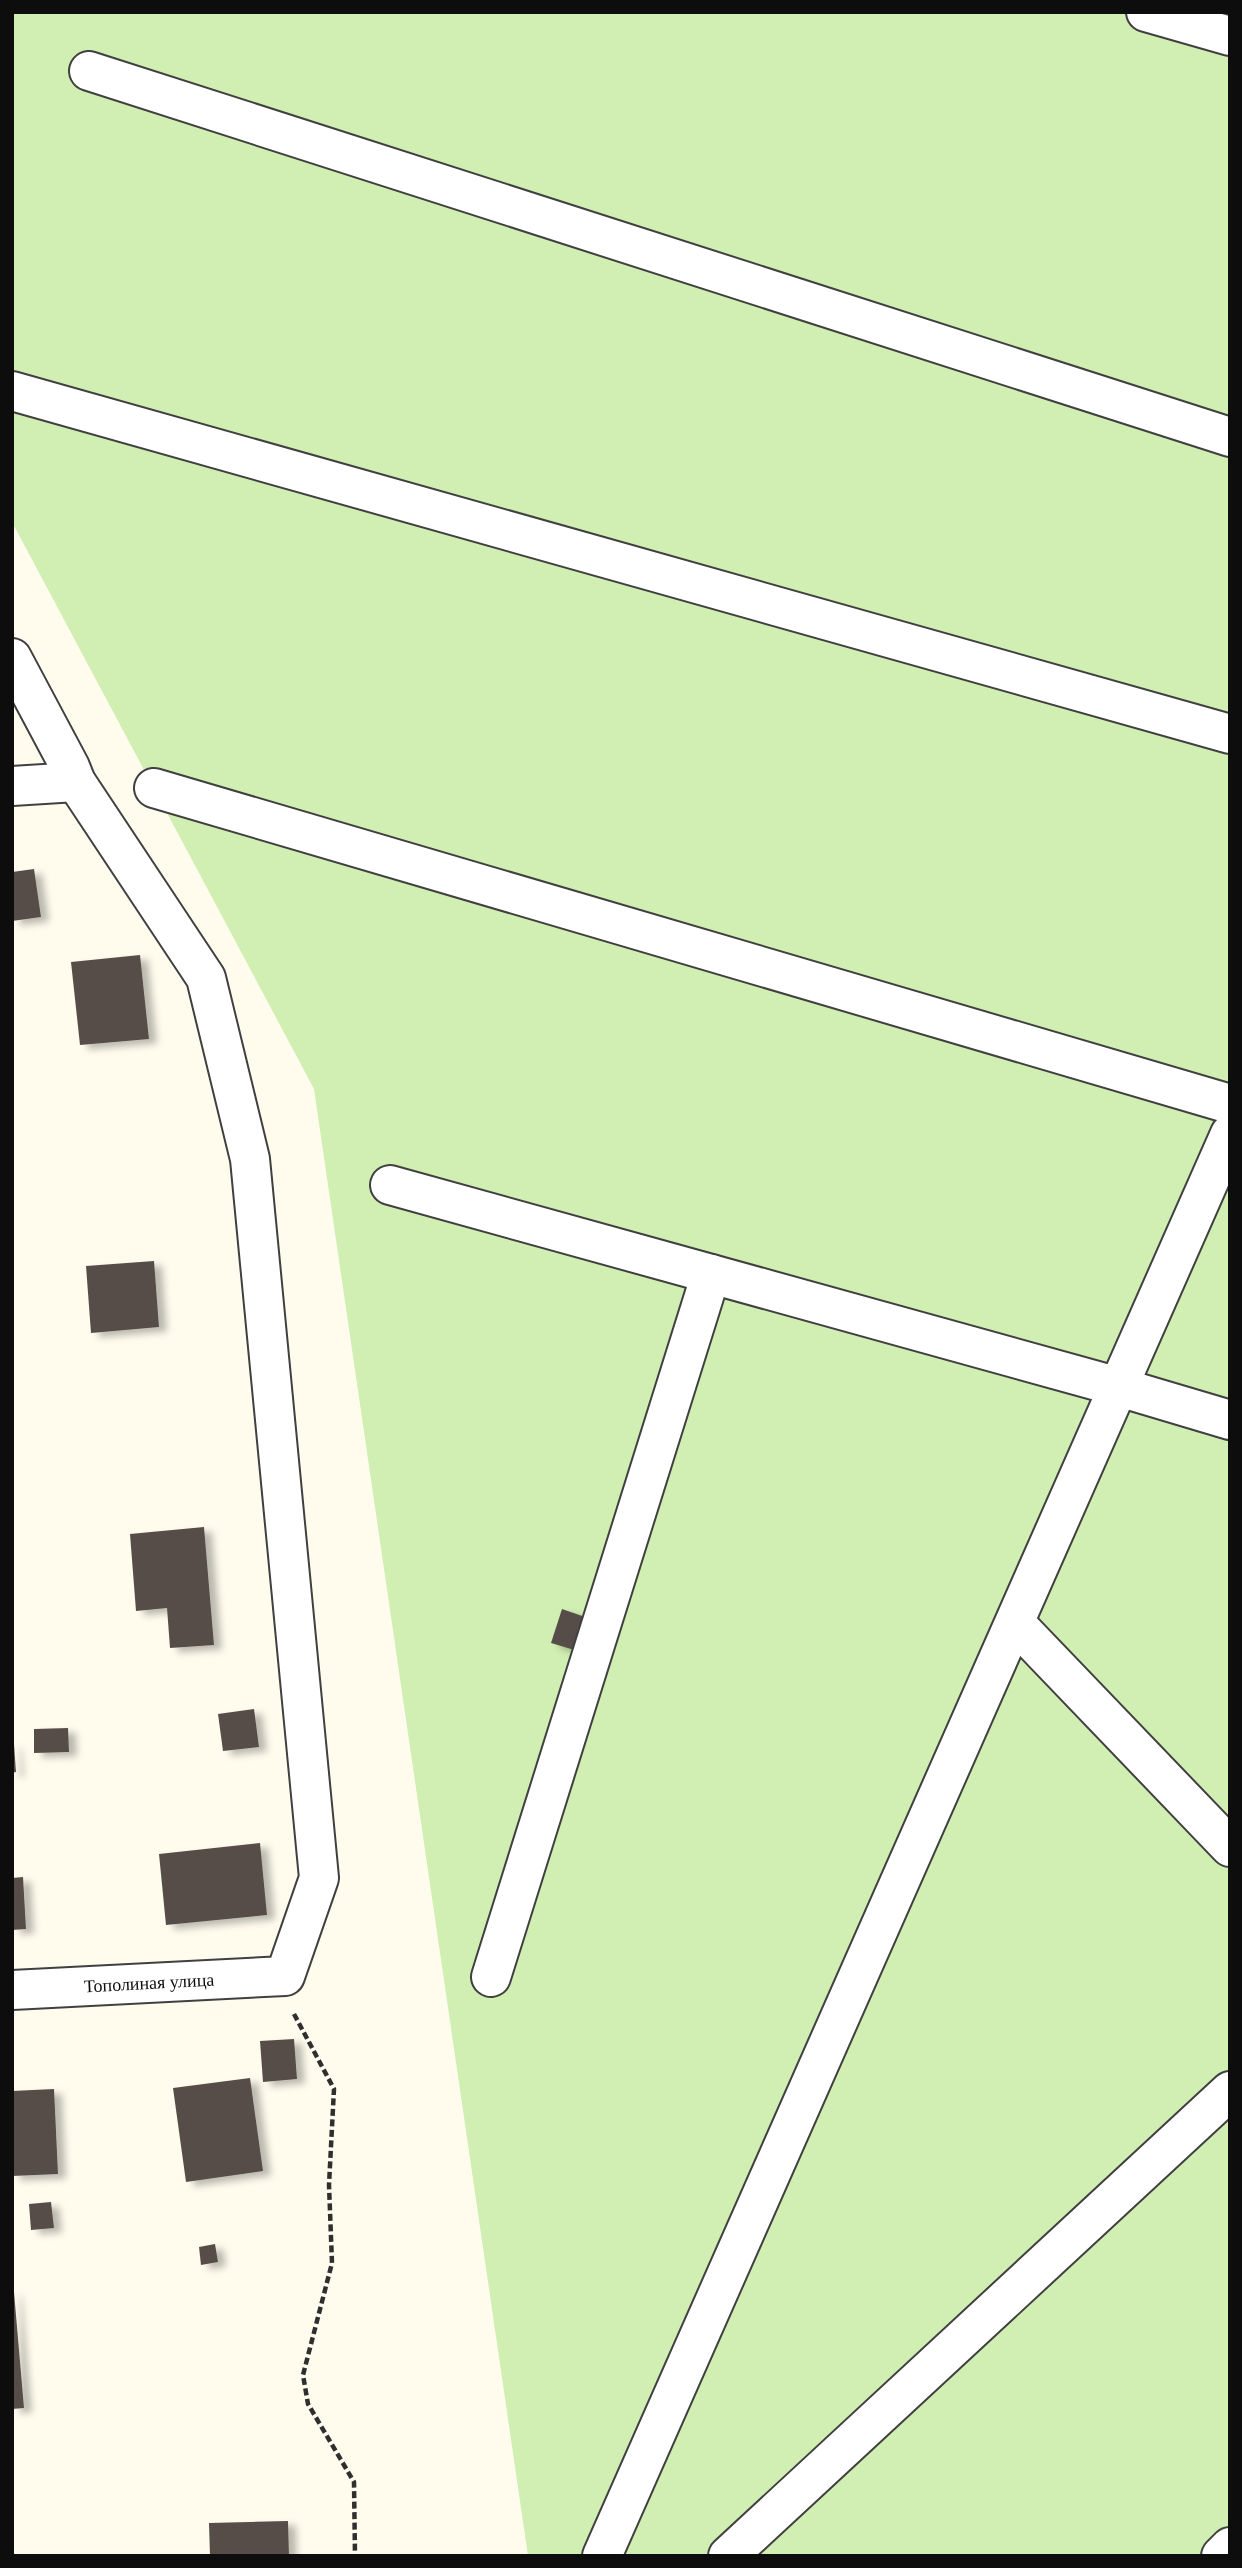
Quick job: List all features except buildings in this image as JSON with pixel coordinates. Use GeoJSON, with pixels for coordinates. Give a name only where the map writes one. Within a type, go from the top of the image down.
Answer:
{"type":"FeatureCollection","features":[{"type":"Feature","properties":{"kind":"street"},"geometry":{"type":"LineString","coordinates":[[1146,12],[1230,36]]}},
{"type":"Feature","properties":{"kind":"street"},"geometry":{"type":"LineString","coordinates":[[89,71],[1230,437]]}},
{"type":"Feature","properties":{"kind":"street"},"geometry":{"type":"LineString","coordinates":[[12,391],[1230,734]]}},
{"type":"Feature","properties":{"kind":"street"},"geometry":{"type":"LineString","coordinates":[[12,658],[76,782],[206,978],[250,1159],[319,1878],[285,1976]]}},
{"type":"Feature","properties":{"kind":"street"},"geometry":{"type":"LineString","coordinates":[[12,786],[76,782]]}},
{"type":"Feature","properties":{"kind":"street"},"geometry":{"type":"LineString","coordinates":[[154,788],[1230,1104]]}},
{"type":"Feature","properties":{"kind":"street"},"geometry":{"type":"LineString","coordinates":[[603,2556],[1230,1134]]}},
{"type":"Feature","properties":{"kind":"street"},"geometry":{"type":"LineString","coordinates":[[390,1185],[1230,1420]]}},
{"type":"Feature","properties":{"kind":"street"},"geometry":{"type":"LineString","coordinates":[[491,1977],[711,1274]]}},
{"type":"Feature","properties":{"kind":"street"},"geometry":{"type":"LineString","coordinates":[[1015,1623],[1230,1847]]}},
{"type":"Feature","properties":{"kind":"street","name":"Тополиная улица"},"geometry":{"type":"LineString","coordinates":[[12,1990],[285,1976]]}},
{"type":"Feature","properties":{"kind":"street"},"geometry":{"type":"LineString","coordinates":[[728,2556],[1230,2091]]}},
{"type":"Feature","properties":{"kind":"street"},"geometry":{"type":"LineString","coordinates":[[1221,2556],[1230,2547]]}},
{"type":"Feature","properties":{"kind":"path"},"geometry":{"type":"LineString","coordinates":[[285,1976],[293,2011],[334,2089],[329,2185],[331,2263],[303,2375],[308,2404],[354,2482],[355,2556]]}},
{"type":"Feature","properties":{"kind":"green space"},"geometry":{"type":"Polygon","coordinates":[[[12,12],[1230,12],[1230,2556],[528,2556],[314,1089],[12,522],[12,12]]]}}]}
